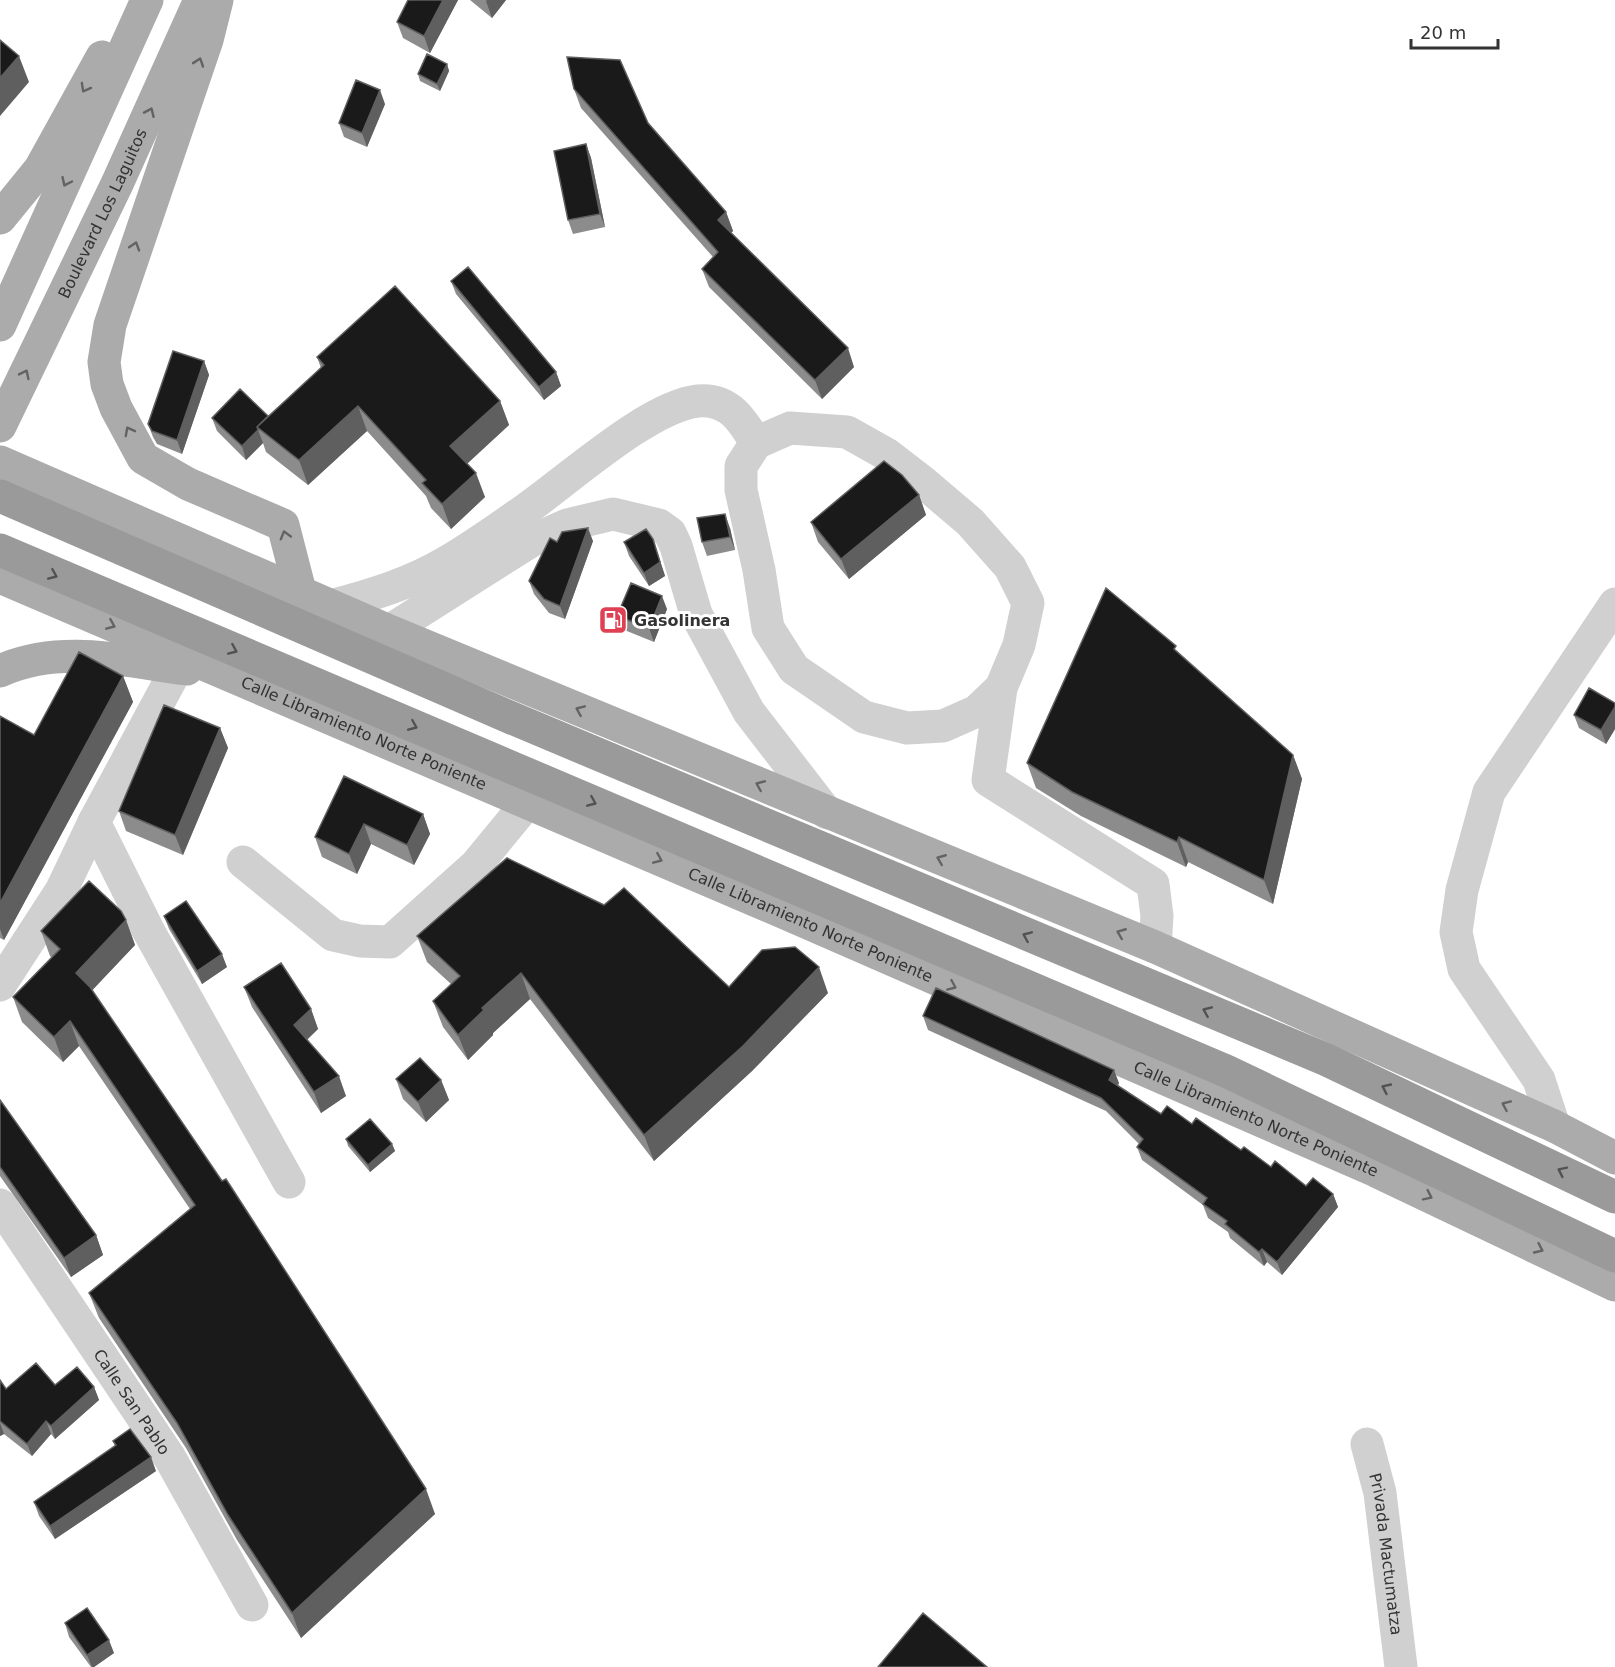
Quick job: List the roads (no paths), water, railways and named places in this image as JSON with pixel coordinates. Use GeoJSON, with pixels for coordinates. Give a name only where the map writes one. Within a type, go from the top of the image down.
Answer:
{"type":"FeatureCollection","features":[{"type":"Feature","properties":{"kind":"highway"},"geometry":{"type":"LineString","coordinates":[[0,496],[547,733],[1327,1060],[1615,1197]]}},
{"type":"Feature","properties":{"kind":"highway","name":"Calle Libramiento Norte Poniente"},"geometry":{"type":"LineString","coordinates":[[0,550],[1226,1071],[1615,1256]]}},
{"type":"Feature","properties":{"kind":"main road"},"geometry":{"type":"LineString","coordinates":[[0,218],[40,169],[134,0]]}},
{"type":"Feature","properties":{"kind":"main road"},"geometry":{"type":"LineString","coordinates":[[0,325],[147,0]]}},
{"type":"Feature","properties":{"kind":"main road","name":"Boulevard Los Laguitos"},"geometry":{"type":"LineString","coordinates":[[0,426],[117,184],[200,0]]}},
{"type":"Feature","properties":{"kind":"main road"},"geometry":{"type":"LineString","coordinates":[[217,0],[207,40],[110,325],[105,362],[107,384],[143,458],[188,484],[283,525],[300,591]]}},
{"type":"Feature","properties":{"kind":"main road"},"geometry":{"type":"LineString","coordinates":[[0,462],[334,605],[389,631],[1155,947],[1554,1126],[1615,1158]]}},
{"type":"Feature","properties":{"kind":"main road","name":"Calle Libramiento Norte Poniente"},"geometry":{"type":"LineString","coordinates":[[0,577],[800,919],[1376,1171],[1615,1285]]}},
{"type":"Feature","properties":{"kind":"main road"},"geometry":{"type":"LineString","coordinates":[[0,671],[18,663],[62,655],[229,675]]}},
{"type":"Feature","properties":{"kind":"lane"},"geometry":{"type":"LineString","coordinates":[[334,605],[377,593],[444,564],[528,508],[649,420],[673,406],[700,401],[722,405],[738,414],[756,443]]}},
{"type":"Feature","properties":{"kind":"lane"},"geometry":{"type":"LineString","coordinates":[[1001,688],[977,711],[943,726],[907,728],[864,717],[794,669],[768,628],[759,570],[741,490],[741,466],[756,443],[790,428],[847,432],[888,455],[970,522],[1010,567],[1028,603],[1019,645],[1001,688],[988,780],[1153,884],[1157,916],[1155,947]]}},
{"type":"Feature","properties":{"kind":"lane"},"geometry":{"type":"LineString","coordinates":[[389,631],[531,541],[567,525],[613,514],[659,525],[670,533],[696,614],[749,712],[827,813]]}},
{"type":"Feature","properties":{"kind":"lane"},"geometry":{"type":"LineString","coordinates":[[1554,1126],[1539,1080],[1464,969],[1456,933],[1462,890],[1490,792],[1615,604]]}},
{"type":"Feature","properties":{"kind":"lane"},"geometry":{"type":"LineString","coordinates":[[0,985],[61,891],[94,822],[177,668]]}},
{"type":"Feature","properties":{"kind":"lane"},"geometry":{"type":"LineString","coordinates":[[243,862],[333,935],[360,941],[390,942],[476,865],[527,803]]}},
{"type":"Feature","properties":{"kind":"lane"},"geometry":{"type":"LineString","coordinates":[[94,822],[148,930],[289,1182]]}},
{"type":"Feature","properties":{"kind":"lane","name":"Calle San Pablo"},"geometry":{"type":"LineString","coordinates":[[0,1205],[170,1458],[252,1605]]}},
{"type":"Feature","properties":{"kind":"lane","name":"Privada Mactumatza"},"geometry":{"type":"LineString","coordinates":[[1367,1444],[1380,1493],[1401,1667]]}},
{"type":"Feature","properties":{"kind":"place","name":"Gasolinera"},"geometry":{"type":"Point","coordinates":[613,620]}}]}
